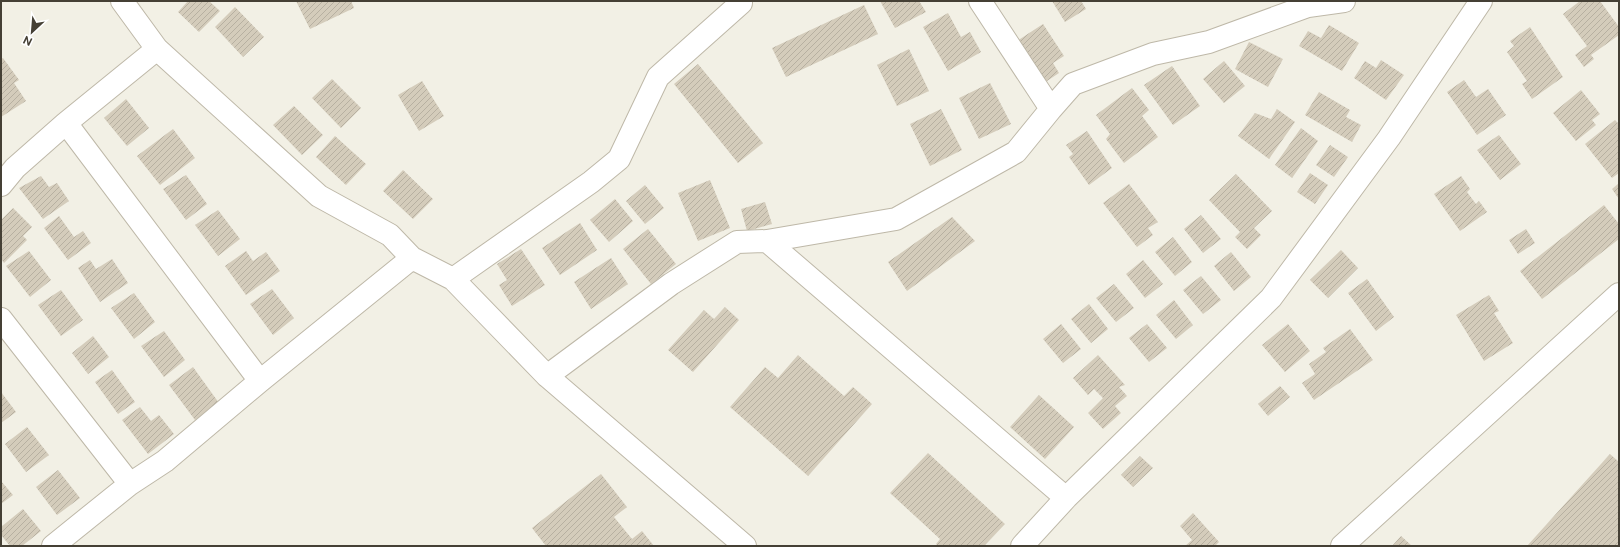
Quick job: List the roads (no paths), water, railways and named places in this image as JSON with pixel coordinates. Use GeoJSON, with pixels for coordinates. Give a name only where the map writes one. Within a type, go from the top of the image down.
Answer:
{"type":"FeatureCollection","features":[{"type":"Feature","properties":{"kind":"street"},"geometry":{"type":"LineString","coordinates":[[122,1],[157,49],[319,196],[390,235],[412,258],[453,279],[547,376],[745,546]]}},
{"type":"Feature","properties":{"kind":"street"},"geometry":{"type":"LineString","coordinates":[[453,279],[591,182],[619,159],[658,76],[742,3],[741,1]]}},
{"type":"Feature","properties":{"kind":"street"},"geometry":{"type":"LineString","coordinates":[[980,1],[1051,109]]}},
{"type":"Feature","properties":{"kind":"street"},"geometry":{"type":"LineString","coordinates":[[547,376],[671,284],[737,242],[766,241],[896,219],[1016,152],[1073,84],[1153,54],[1209,42],[1308,6],[1344,1]]}},
{"type":"Feature","properties":{"kind":"street"},"geometry":{"type":"LineString","coordinates":[[1022,546],[1066,498],[1271,298],[1389,138],[1481,1]]}},
{"type":"Feature","properties":{"kind":"street"},"geometry":{"type":"LineString","coordinates":[[1,185],[15,168],[66,123],[157,49]]}},
{"type":"Feature","properties":{"kind":"street"},"geometry":{"type":"LineString","coordinates":[[66,123],[260,381]]}},
{"type":"Feature","properties":{"kind":"street"},"geometry":{"type":"LineString","coordinates":[[766,241],[1066,498]]}},
{"type":"Feature","properties":{"kind":"street"},"geometry":{"type":"LineString","coordinates":[[53,546],[130,484],[165,461],[260,381],[412,258]]}},
{"type":"Feature","properties":{"kind":"street"},"geometry":{"type":"LineString","coordinates":[[1342,546],[1619,294]]}},
{"type":"Feature","properties":{"kind":"street"},"geometry":{"type":"LineString","coordinates":[[1,319],[130,484]]}}]}
